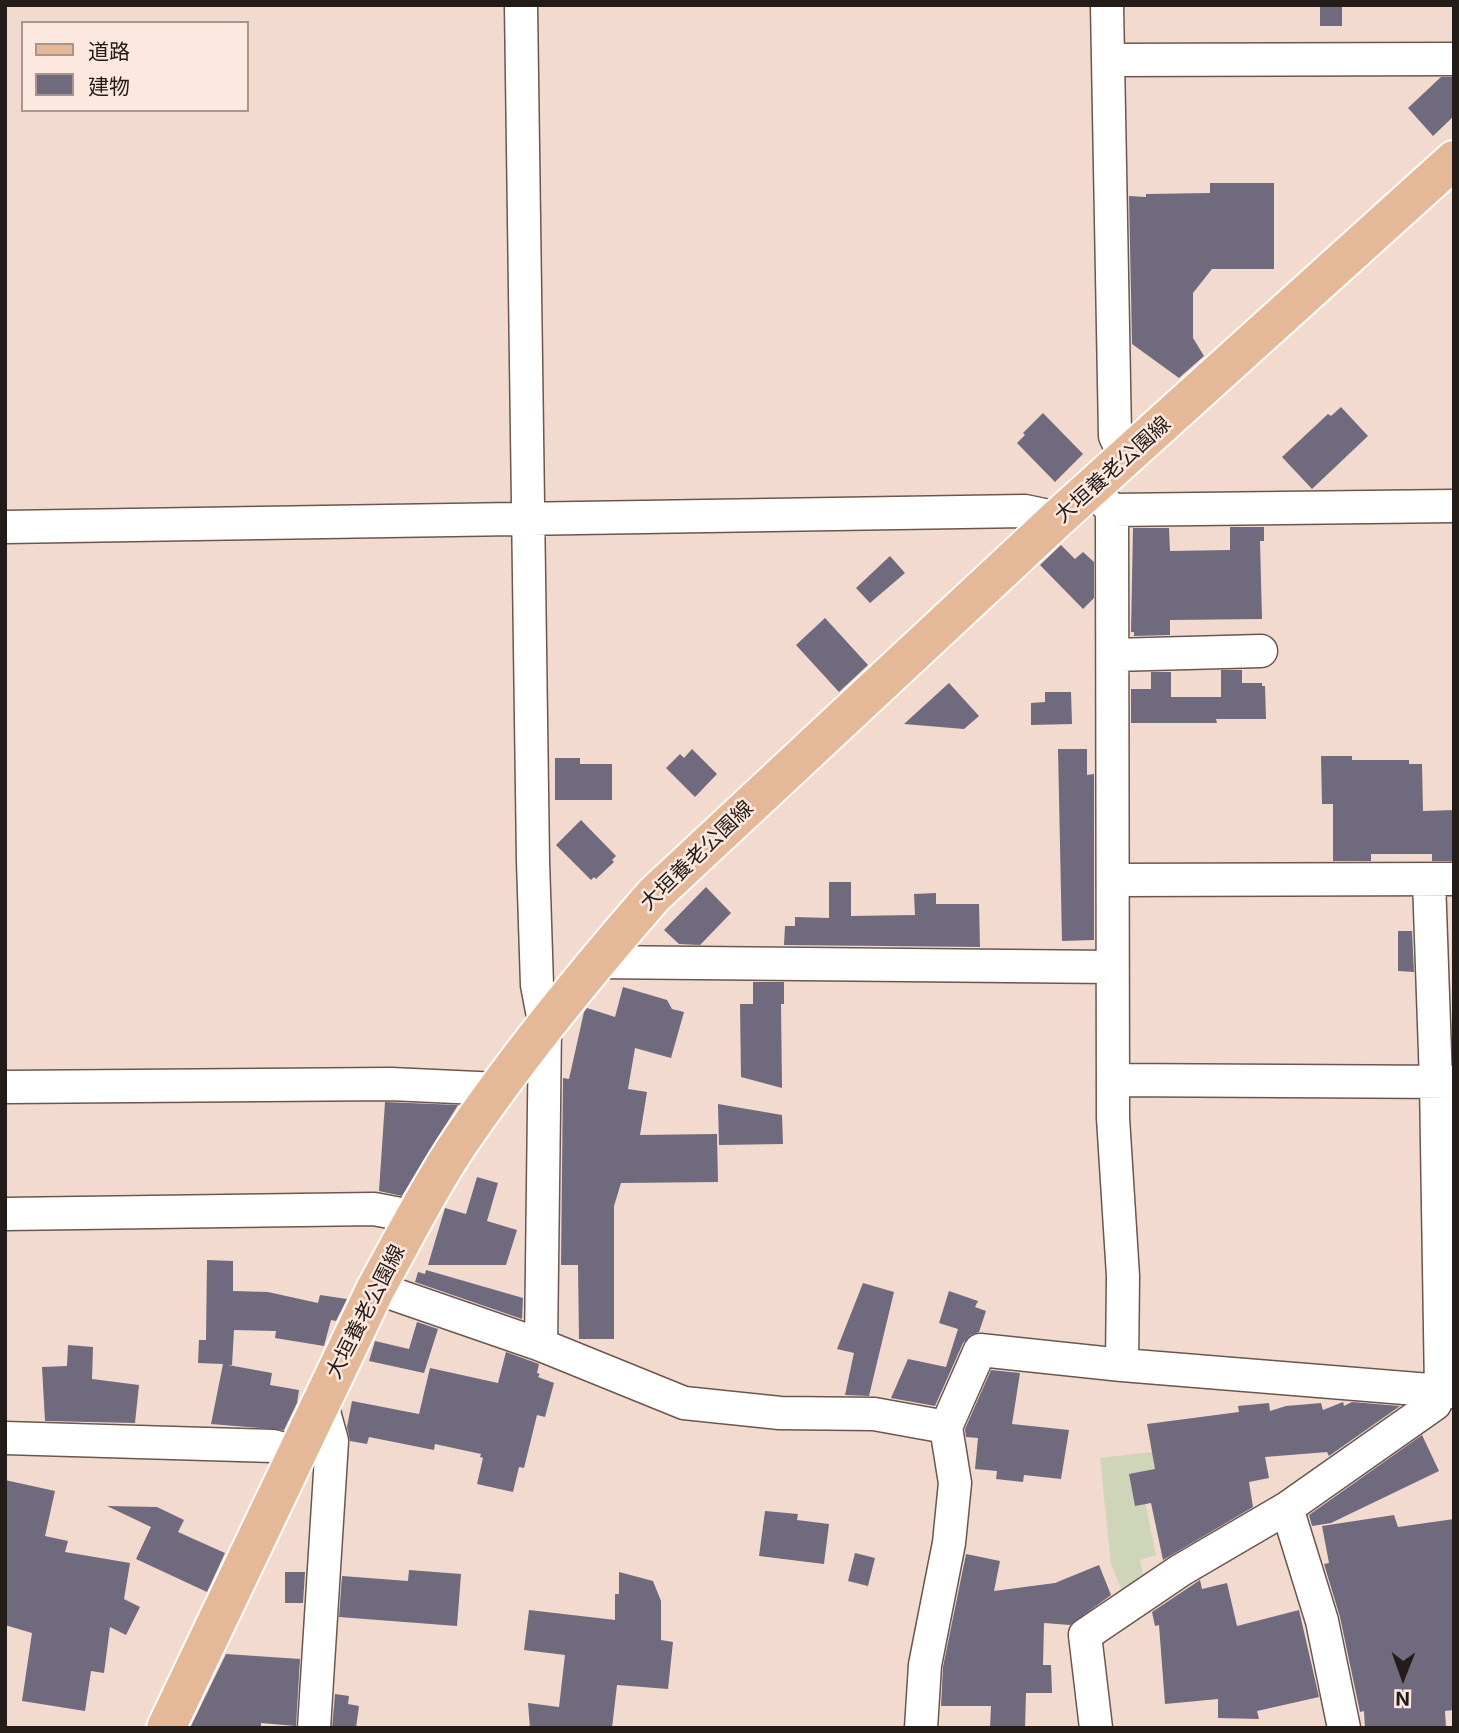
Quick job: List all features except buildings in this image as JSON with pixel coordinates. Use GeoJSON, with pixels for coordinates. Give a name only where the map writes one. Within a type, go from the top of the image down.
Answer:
{"type":"FeatureCollection","features":[{"type":"Feature","properties":{"kind":"main road","name":"大垣養老公園線"},"geometry":{"type":"LineString","coordinates":[[166,1728],[376,1287],[458,1144],[595,962],[654,895],[1058,518],[1102,499],[1126,459],[1454,160]]}},
{"type":"Feature","properties":{"kind":"street"},"geometry":{"type":"LineString","coordinates":[[521,5],[533,861],[537,985],[545,1027],[541,1345]]}},
{"type":"Feature","properties":{"kind":"street"},"geometry":{"type":"LineString","coordinates":[[1107,5],[1115,436],[1126,459]]}},
{"type":"Feature","properties":{"kind":"street"},"geometry":{"type":"LineString","coordinates":[[1108,60],[1454,59]]}},
{"type":"Feature","properties":{"kind":"street"},"geometry":{"type":"LineString","coordinates":[[1122,1365],[1123,1276],[1113,1118],[1113,655],[1102,499],[1454,506]]}},
{"type":"Feature","properties":{"kind":"street"},"geometry":{"type":"LineString","coordinates":[[5,527],[1025,511],[1058,518]]}},
{"type":"Feature","properties":{"kind":"street"},"geometry":{"type":"LineString","coordinates":[[1113,655],[1261,651]]}},
{"type":"Feature","properties":{"kind":"street"},"geometry":{"type":"LineString","coordinates":[[1096,1728],[1085,1635],[1181,1570],[1287,1508],[1435,1404],[1449,1388],[1441,879],[1114,880]]}},
{"type":"Feature","properties":{"kind":"street"},"geometry":{"type":"LineString","coordinates":[[595,962],[1112,967]]}},
{"type":"Feature","properties":{"kind":"street"},"geometry":{"type":"LineString","coordinates":[[1113,1080],[1445,1082]]}},
{"type":"Feature","properties":{"kind":"street"},"geometry":{"type":"LineString","coordinates":[[5,1087],[391,1084],[499,1089]]}},
{"type":"Feature","properties":{"kind":"street"},"geometry":{"type":"LineString","coordinates":[[5,1214],[374,1209],[416,1217]]}},
{"type":"Feature","properties":{"kind":"street"},"geometry":{"type":"LineString","coordinates":[[376,1287],[541,1345],[684,1403],[780,1413],[874,1414],[946,1427]]}},
{"type":"Feature","properties":{"kind":"street"},"geometry":{"type":"LineString","coordinates":[[922,1728],[925,1665],[949,1543],[955,1483],[946,1427],[980,1350],[1122,1365],[1449,1388]]}},
{"type":"Feature","properties":{"kind":"street"},"geometry":{"type":"LineString","coordinates":[[314,1728],[332,1441],[321,1401]]}},
{"type":"Feature","properties":{"kind":"street"},"geometry":{"type":"LineString","coordinates":[[5,1438],[273,1447],[296,1452]]}},
{"type":"Feature","properties":{"kind":"street"},"geometry":{"type":"LineString","coordinates":[[1287,1508],[1322,1621],[1345,1728]]}},
{"type":"Feature","properties":{"kind":"green space"},"geometry":{"type":"Polygon","coordinates":[[[1160,1451],[1164,1477],[1141,1481],[1156,1555],[1140,1560],[1145,1585],[1126,1601],[1111,1564],[1100,1458],[1160,1451]]]}}]}
